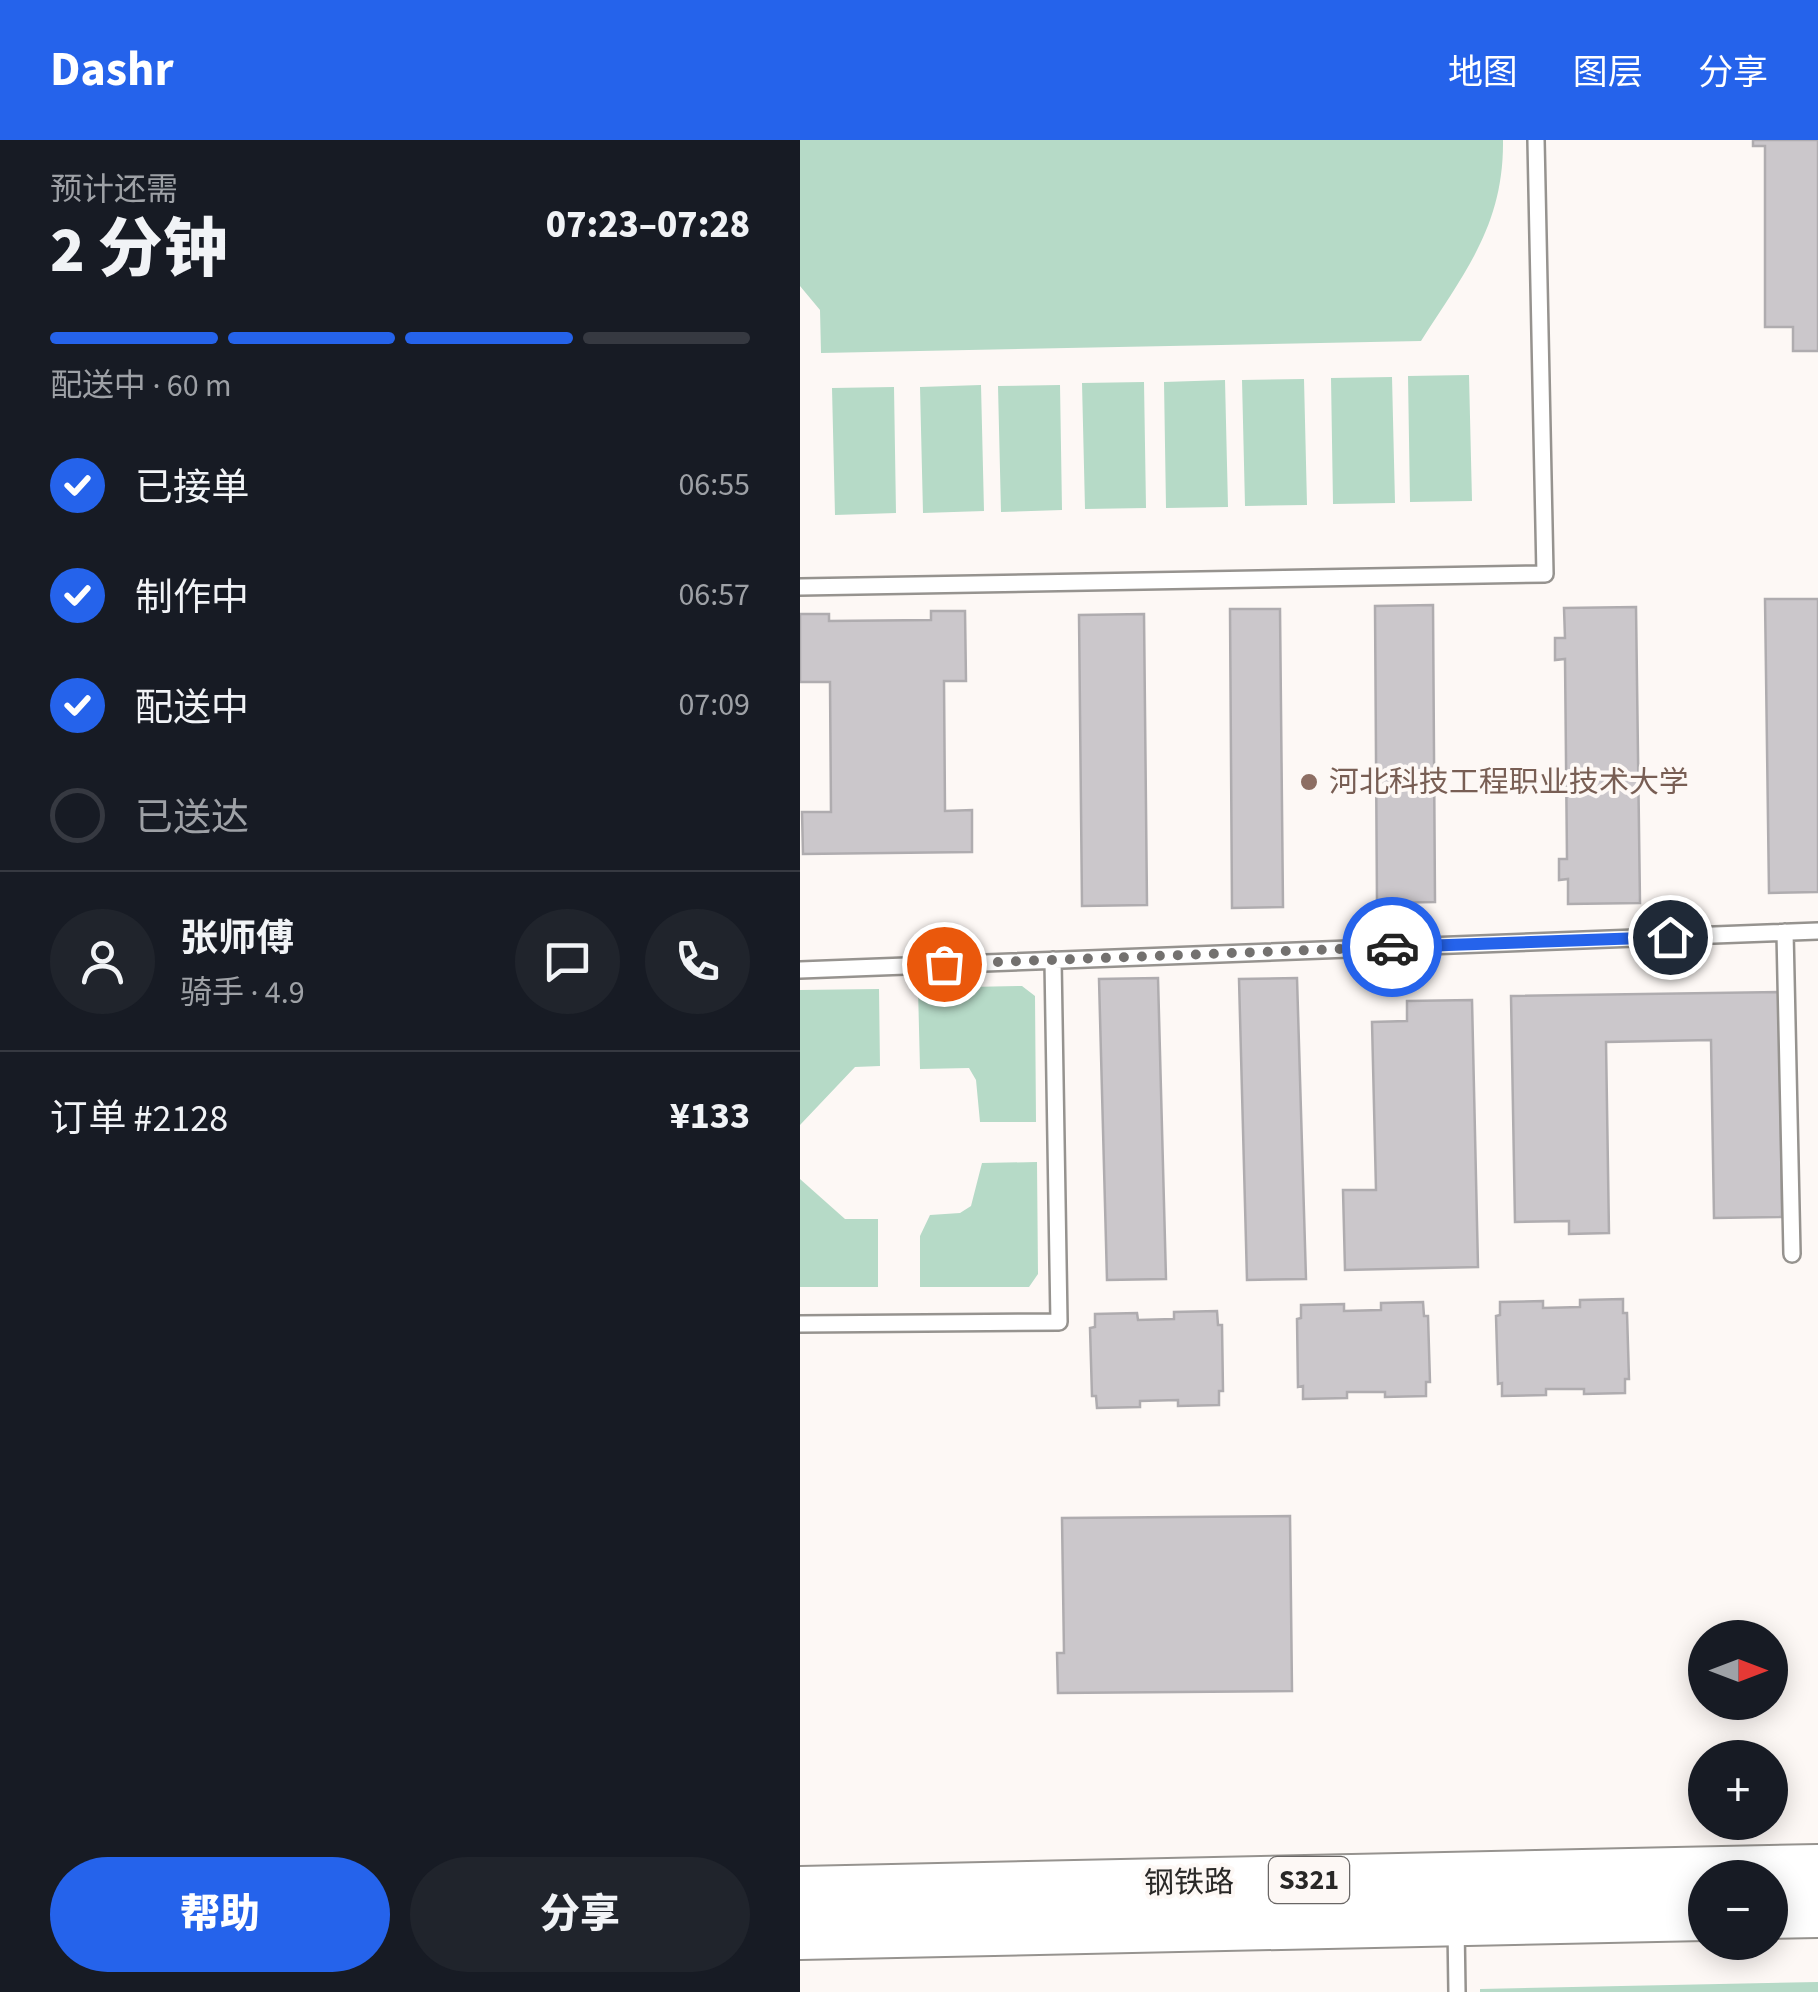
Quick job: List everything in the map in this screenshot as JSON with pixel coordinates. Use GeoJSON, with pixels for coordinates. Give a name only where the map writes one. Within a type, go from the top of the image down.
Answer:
{"type":"FeatureCollection","features":[{"type":"Feature","properties":{"kind":"main road","name":"钢铁路"},"geometry":{"type":"LineString","coordinates":[[800,1891],[1818,1869]]}},
{"type":"Feature","properties":{"kind":"main road"},"geometry":{"type":"LineString","coordinates":[[1788,1914],[1818,1914]]}},
{"type":"Feature","properties":{"kind":"main road","name":"钢铁路"},"geometry":{"type":"LineString","coordinates":[[800,1935],[1688,1916]]}},
{"type":"Feature","properties":{"kind":"lane"},"geometry":{"type":"LineString","coordinates":[[800,587],[1545,574],[1536,140]]}},
{"type":"Feature","properties":{"kind":"lane"},"geometry":{"type":"LineString","coordinates":[[800,970],[1818,931]]}},
{"type":"Feature","properties":{"kind":"lane"},"geometry":{"type":"LineString","coordinates":[[1785,932],[1792,1254]]}},
{"type":"Feature","properties":{"kind":"lane"},"geometry":{"type":"LineString","coordinates":[[800,1324],[1059,1322],[1053,960]]}},
{"type":"Feature","properties":{"kind":"lane"},"geometry":{"type":"LineString","coordinates":[[1456,1921],[1457,1992]]}},
{"type":"Feature","properties":{"kind":"green space"},"geometry":{"type":"Polygon","coordinates":[[[800,140],[1503,140],[1502,170],[1489,223],[1467,269],[1421,341],[821,353],[820,310],[800,286],[800,140]]]}},
{"type":"Feature","properties":{"kind":"green space"},"geometry":{"type":"Polygon","coordinates":[[[1469,375],[1472,501],[1410,502],[1408,376],[1469,375]]]}},
{"type":"Feature","properties":{"kind":"green space"},"geometry":{"type":"Polygon","coordinates":[[[1392,377],[1395,503],[1333,504],[1331,378],[1392,377]]]}},
{"type":"Feature","properties":{"kind":"green space"},"geometry":{"type":"Polygon","coordinates":[[[1304,379],[1307,505],[1245,506],[1242,380],[1304,379]]]}},
{"type":"Feature","properties":{"kind":"green space"},"geometry":{"type":"Polygon","coordinates":[[[1225,380],[1228,507],[1166,508],[1164,382],[1225,380]]]}},
{"type":"Feature","properties":{"kind":"green space"},"geometry":{"type":"Polygon","coordinates":[[[1144,382],[1146,508],[1085,509],[1082,383],[1144,382]]]}},
{"type":"Feature","properties":{"kind":"green space"},"geometry":{"type":"Polygon","coordinates":[[[981,385],[984,511],[923,513],[920,387],[981,385]]]}},
{"type":"Feature","properties":{"kind":"green space"},"geometry":{"type":"Polygon","coordinates":[[[1060,385],[1062,510],[1001,512],[998,386],[1060,385]]]}},
{"type":"Feature","properties":{"kind":"green space"},"geometry":{"type":"Polygon","coordinates":[[[894,387],[896,513],[835,515],[832,388],[894,387]]]}},
{"type":"Feature","properties":{"kind":"green space"},"geometry":{"type":"Polygon","coordinates":[[[1022,986],[1035,996],[1036,1122],[980,1122],[976,1080],[969,1068],[920,1069],[918,988],[1022,986]]]}},
{"type":"Feature","properties":{"kind":"green space"},"geometry":{"type":"Polygon","coordinates":[[[879,989],[880,1066],[855,1067],[800,1125],[800,990],[879,989]]]}},
{"type":"Feature","properties":{"kind":"green space"},"geometry":{"type":"Polygon","coordinates":[[[1037,1162],[1038,1274],[1029,1287],[920,1287],[920,1236],[930,1215],[960,1213],[971,1206],[982,1163],[1037,1162]]]}},
{"type":"Feature","properties":{"kind":"green space"},"geometry":{"type":"Polygon","coordinates":[[[800,1179],[845,1219],[878,1219],[878,1287],[800,1287],[800,1179]]]}},
{"type":"Feature","properties":{"kind":"green space"},"geometry":{"type":"Polygon","coordinates":[[[1818,1982],[1818,1992],[1480,1992],[1480,1989],[1818,1982]]]}},
{"type":"Feature","properties":{"kind":"building"},"geometry":{"type":"Polygon","coordinates":[[[1753,140],[1818,140],[1818,351],[1793,351],[1793,327],[1765,327],[1765,146],[1753,146],[1753,140]]]}},
{"type":"Feature","properties":{"kind":"building"},"geometry":{"type":"Polygon","coordinates":[[[1765,599],[1818,599],[1818,892],[1769,893],[1765,599]]]}},
{"type":"Feature","properties":{"kind":"building"},"geometry":{"type":"Polygon","coordinates":[[[1433,605],[1435,902],[1377,903],[1375,606],[1433,605]]]}},
{"type":"Feature","properties":{"kind":"building"},"geometry":{"type":"Polygon","coordinates":[[[1636,607],[1640,903],[1568,904],[1568,879],[1559,880],[1559,859],[1567,859],[1565,659],[1555,660],[1555,638],[1565,638],[1564,608],[1636,607]]]}},
{"type":"Feature","properties":{"kind":"building"},"geometry":{"type":"Polygon","coordinates":[[[1230,609],[1280,609],[1283,907],[1232,908],[1230,609]]]}},
{"type":"Feature","properties":{"kind":"building"},"geometry":{"type":"Polygon","coordinates":[[[931,611],[965,611],[966,681],[944,681],[945,811],[972,810],[972,852],[803,854],[802,812],[831,812],[830,682],[800,682],[800,614],[829,614],[829,621],[931,620],[931,611]]]}},
{"type":"Feature","properties":{"kind":"building"},"geometry":{"type":"Polygon","coordinates":[[[1144,614],[1147,905],[1082,906],[1079,615],[1144,614]]]}},
{"type":"Feature","properties":{"kind":"building"},"geometry":{"type":"Polygon","coordinates":[[[1158,978],[1166,1279],[1107,1280],[1099,979],[1158,978]]]}},
{"type":"Feature","properties":{"kind":"building"},"geometry":{"type":"Polygon","coordinates":[[[1297,978],[1306,1279],[1247,1280],[1239,979],[1297,978]]]}},
{"type":"Feature","properties":{"kind":"building"},"geometry":{"type":"Polygon","coordinates":[[[1779,992],[1782,1217],[1714,1218],[1711,1040],[1606,1042],[1609,1233],[1569,1234],[1569,1221],[1515,1222],[1511,996],[1779,992]]]}},
{"type":"Feature","properties":{"kind":"building"},"geometry":{"type":"Polygon","coordinates":[[[1472,1000],[1478,1267],[1345,1270],[1343,1190],[1376,1190],[1372,1022],[1407,1021],[1407,1001],[1472,1000]]]}},
{"type":"Feature","properties":{"kind":"building"},"geometry":{"type":"Polygon","coordinates":[[[1623,1299],[1629,1379],[1625,1379],[1625,1393],[1584,1394],[1584,1389],[1546,1389],[1546,1395],[1502,1396],[1502,1383],[1498,1384],[1496,1316],[1500,1315],[1500,1302],[1543,1301],[1543,1308],[1580,1307],[1580,1300],[1623,1299]]]}},
{"type":"Feature","properties":{"kind":"building"},"geometry":{"type":"Polygon","coordinates":[[[1423,1302],[1424,1316],[1428,1316],[1430,1382],[1426,1382],[1426,1396],[1385,1397],[1385,1392],[1347,1392],[1347,1398],[1303,1399],[1303,1386],[1298,1387],[1297,1319],[1301,1318],[1301,1305],[1344,1304],[1344,1311],[1381,1310],[1381,1303],[1423,1302]]]}},
{"type":"Feature","properties":{"kind":"building"},"geometry":{"type":"Polygon","coordinates":[[[1217,1311],[1218,1325],[1222,1325],[1223,1391],[1219,1391],[1219,1405],[1178,1406],[1178,1400],[1140,1401],[1140,1407],[1097,1408],[1096,1396],[1092,1396],[1090,1328],[1095,1327],[1095,1314],[1137,1313],[1138,1320],[1174,1319],[1174,1312],[1217,1311]]]}},
{"type":"Feature","properties":{"kind":"building"},"geometry":{"type":"Polygon","coordinates":[[[1290,1516],[1292,1691],[1058,1693],[1057,1653],[1064,1653],[1062,1518],[1290,1516]]]}},
{"type":"Feature","properties":{"kind":"way so far"},"geometry":{"type":"LineString","coordinates":[[944,964],[1392,947]]}},
{"type":"Feature","properties":{"kind":"place","name":"河北科技工程职业技术大学"},"geometry":{"type":"Point","coordinates":[1309,782]}},
{"type":"Feature","properties":{"kind":"route"},"geometry":{"type":"LineString","coordinates":[[1392,947],[1670,937]]}}]}
